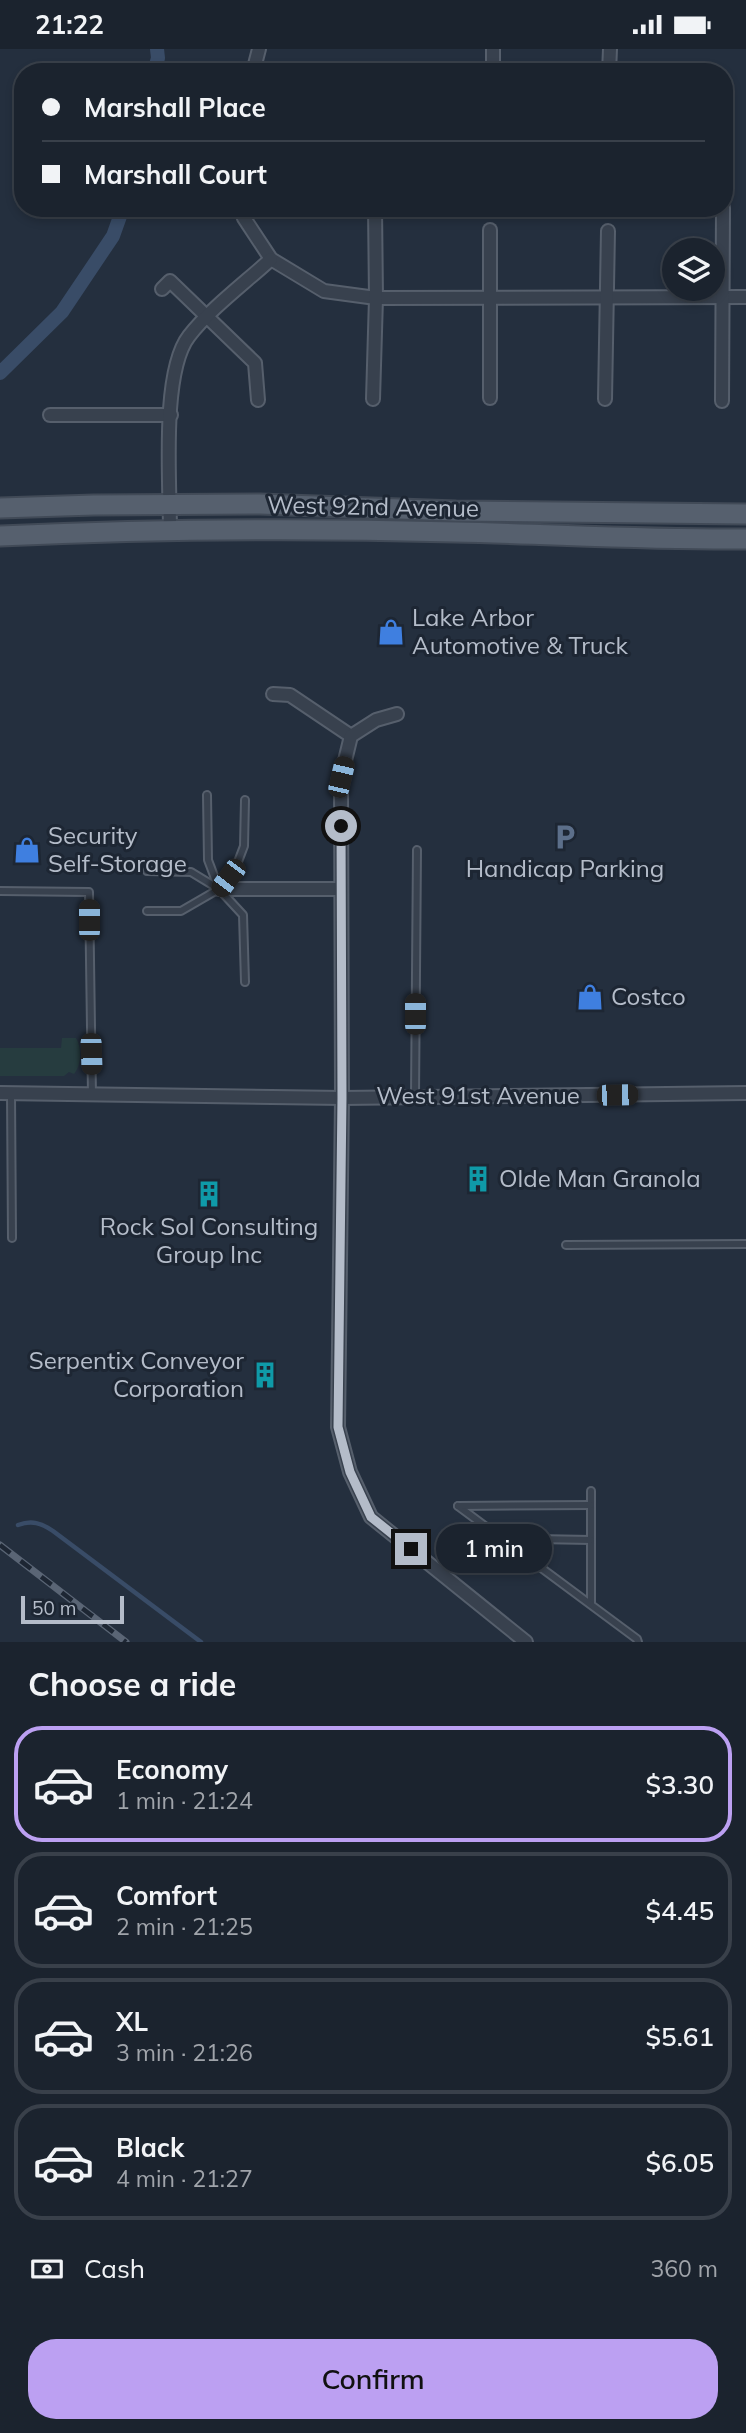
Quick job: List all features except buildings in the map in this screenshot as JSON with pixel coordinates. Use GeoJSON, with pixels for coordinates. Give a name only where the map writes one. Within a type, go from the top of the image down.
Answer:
{"type":"FeatureCollection","features":[{"type":"Feature","properties":{"kind":"main road","name":"West 92nd Avenue"},"geometry":{"type":"LineString","coordinates":[[0,508],[170,503],[456,511],[746,514]]}},
{"type":"Feature","properties":{"kind":"main road","name":"West 92nd Avenue"},"geometry":{"type":"LineString","coordinates":[[6,537],[170,531],[453,532],[736,539]]}},
{"type":"Feature","properties":{"kind":"street"},"geometry":{"type":"LineString","coordinates":[[244,217],[271,258],[324,291],[376,298],[662,299]]}},
{"type":"Feature","properties":{"kind":"street"},"geometry":{"type":"LineString","coordinates":[[373,399],[375,217]]}},
{"type":"Feature","properties":{"kind":"street"},"geometry":{"type":"LineString","coordinates":[[723,217],[723,238]]}},
{"type":"Feature","properties":{"kind":"street"},"geometry":{"type":"LineString","coordinates":[[490,230],[490,398]]}},
{"type":"Feature","properties":{"kind":"street"},"geometry":{"type":"LineString","coordinates":[[605,399],[608,232]]}},
{"type":"Feature","properties":{"kind":"street"},"geometry":{"type":"LineString","coordinates":[[170,531],[172,384],[178,356],[189,337],[271,258]]}},
{"type":"Feature","properties":{"kind":"street"},"geometry":{"type":"LineString","coordinates":[[162,289],[170,281],[255,363],[258,400]]}},
{"type":"Feature","properties":{"kind":"street"},"geometry":{"type":"LineString","coordinates":[[725,298],[746,297]]}},
{"type":"Feature","properties":{"kind":"street"},"geometry":{"type":"LineString","coordinates":[[722,301],[722,401]]}},
{"type":"Feature","properties":{"kind":"street"},"geometry":{"type":"LineString","coordinates":[[50,415],[171,415]]}},
{"type":"Feature","properties":{"kind":"street"},"geometry":{"type":"LineString","coordinates":[[273,694],[290,695],[351,736]]}},
{"type":"Feature","properties":{"kind":"street"},"geometry":{"type":"LineString","coordinates":[[397,714],[376,720],[351,736],[341,777],[342,1098],[338,1427],[350,1472],[371,1517],[526,1642]]}},
{"type":"Feature","properties":{"kind":"street"},"geometry":{"type":"LineString","coordinates":[[219,889],[341,889]]}},
{"type":"Feature","properties":{"kind":"street","name":"West 91st Avenue"},"geometry":{"type":"LineString","coordinates":[[5,1093],[342,1098],[746,1093]]}},
{"type":"Feature","properties":{"kind":"lane"},"geometry":{"type":"LineString","coordinates":[[726,514],[736,539]]}},
{"type":"Feature","properties":{"kind":"lane"},"geometry":{"type":"LineString","coordinates":[[207,795],[208,860],[219,889]]}},
{"type":"Feature","properties":{"kind":"lane"},"geometry":{"type":"LineString","coordinates":[[147,911],[181,911],[219,889],[236,867],[244,846],[245,800]]}},
{"type":"Feature","properties":{"kind":"lane"},"geometry":{"type":"LineString","coordinates":[[415,1097],[416,850]]}},
{"type":"Feature","properties":{"kind":"lane"},"geometry":{"type":"LineString","coordinates":[[147,871],[191,872],[219,889],[243,915],[244,982]]}},
{"type":"Feature","properties":{"kind":"lane"},"geometry":{"type":"LineString","coordinates":[[0,891],[89,892],[92,1095]]}},
{"type":"Feature","properties":{"kind":"lane"},"geometry":{"type":"LineString","coordinates":[[5,1093],[12,1238]]}},
{"type":"Feature","properties":{"kind":"lane"},"geometry":{"type":"LineString","coordinates":[[566,1245],[746,1244]]}},
{"type":"Feature","properties":{"kind":"lane"},"geometry":{"type":"LineString","coordinates":[[591,1491],[591,1604]]}},
{"type":"Feature","properties":{"kind":"lane"},"geometry":{"type":"LineString","coordinates":[[591,1505],[458,1506],[591,1604],[635,1641]]}},
{"type":"Feature","properties":{"kind":"lane"},"geometry":{"type":"LineString","coordinates":[[520,1552],[536,1539],[591,1540]]}},
{"type":"Feature","properties":{"kind":"green space"},"geometry":{"type":"Polygon","coordinates":[[[62,1038],[76,1038],[78,1042],[80,1061],[74,1074],[69,1072],[64,1076],[0,1076],[0,1048],[61,1048],[62,1038]]]}},
{"type":"Feature","properties":{"kind":"waterway"},"geometry":{"type":"LineString","coordinates":[[157,49],[157,63]]}},
{"type":"Feature","properties":{"kind":"waterway"},"geometry":{"type":"LineString","coordinates":[[0,373],[62,312],[113,236],[120,217]]}},
{"type":"Feature","properties":{"kind":"waterway"},"geometry":{"type":"LineString","coordinates":[[18,1525],[36,1523],[53,1531],[201,1642]]}},
{"type":"Feature","properties":{"kind":"railway"},"geometry":{"type":"LineString","coordinates":[[0,1545],[126,1642]]}},
{"type":"Feature","properties":{"kind":"place","name":"Lake Arbor Automotive & Truck"},"geometry":{"type":"Point","coordinates":[391,632]}},
{"type":"Feature","properties":{"kind":"place","name":"Handicap Parking"},"geometry":{"type":"Point","coordinates":[565,837]}},
{"type":"Feature","properties":{"kind":"place","name":"Security Self-Storage"},"geometry":{"type":"Point","coordinates":[27,850]}},
{"type":"Feature","properties":{"kind":"place","name":"Costco"},"geometry":{"type":"Point","coordinates":[590,997]}},
{"type":"Feature","properties":{"kind":"place","name":"Olde Man Granola"},"geometry":{"type":"Point","coordinates":[478,1179]}},
{"type":"Feature","properties":{"kind":"place","name":"Rock Sol Consulting Group Inc"},"geometry":{"type":"Point","coordinates":[209,1194]}},
{"type":"Feature","properties":{"kind":"place","name":"Serpentix Conveyor Corporation"},"geometry":{"type":"Point","coordinates":[265,1375]}},
{"type":"Feature","properties":{"kind":"route"},"geometry":{"type":"LineString","coordinates":[[341,826],[342,1098],[338,1427],[350,1472],[371,1517],[411,1549]]}}]}
